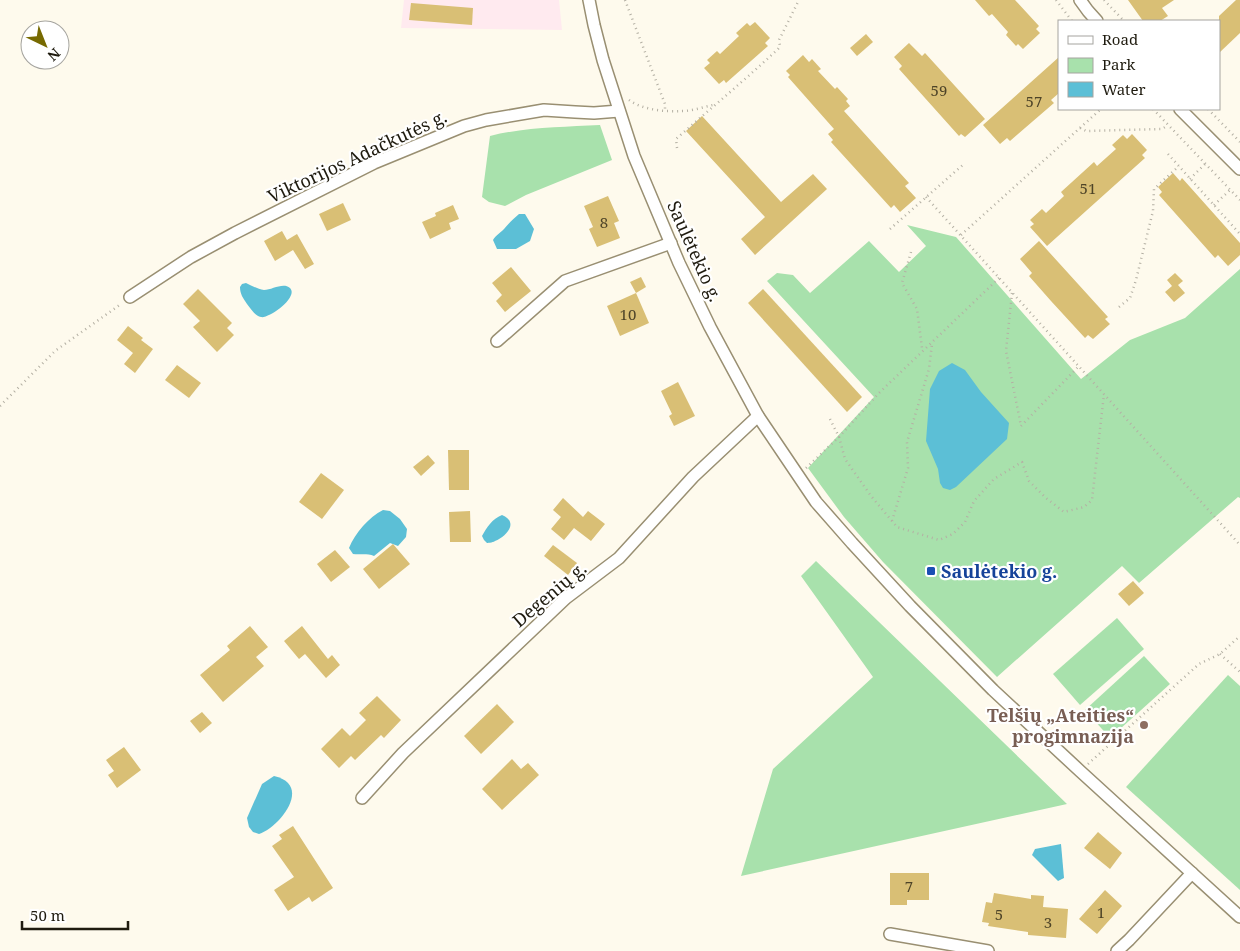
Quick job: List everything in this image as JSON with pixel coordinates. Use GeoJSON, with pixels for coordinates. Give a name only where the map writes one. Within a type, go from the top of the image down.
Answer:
{"type":"FeatureCollection","features":[{"type":"Feature","properties":{"kind":"street","name":"Saulėtekio g."},"geometry":{"type":"LineString","coordinates":[[590,0],[602,60],[611,88],[634,156],[670,243],[710,327],[758,416],[816,502],[910,606],[993,690],[1240,917]]}},
{"type":"Feature","properties":{"kind":"street"},"geometry":{"type":"LineString","coordinates":[[1080,0],[1096,20]]}},
{"type":"Feature","properties":{"kind":"street","name":"Viktorijos Adačkutės g."},"geometry":{"type":"LineString","coordinates":[[130,297],[191,257],[218,242],[374,164],[464,126],[486,120],[544,110],[575,112],[619,111]]}},
{"type":"Feature","properties":{"kind":"street"},"geometry":{"type":"LineString","coordinates":[[1181,110],[1240,168]]}},
{"type":"Feature","properties":{"kind":"street"},"geometry":{"type":"LineString","coordinates":[[496,341],[565,281],[670,243]]}},
{"type":"Feature","properties":{"kind":"street","name":"Degenių g."},"geometry":{"type":"LineString","coordinates":[[362,798],[403,753],[559,604],[619,558],[693,477],[758,416]]}},
{"type":"Feature","properties":{"kind":"street"},"geometry":{"type":"LineString","coordinates":[[1117,951],[1192,873]]}},
{"type":"Feature","properties":{"kind":"street"},"geometry":{"type":"LineString","coordinates":[[890,934],[988,951]]}},
{"type":"Feature","properties":{"kind":"path"},"geometry":{"type":"LineString","coordinates":[[625,0],[665,104],[665,110]]}},
{"type":"Feature","properties":{"kind":"path"},"geometry":{"type":"LineString","coordinates":[[676,148],[676,139],[750,76],[778,49],[780,46],[779,40],[799,0]]}},
{"type":"Feature","properties":{"kind":"path"},"geometry":{"type":"LineString","coordinates":[[1056,0],[1071,20]]}},
{"type":"Feature","properties":{"kind":"path"},"geometry":{"type":"LineString","coordinates":[[1104,0],[1123,20]]}},
{"type":"Feature","properties":{"kind":"path"},"geometry":{"type":"LineString","coordinates":[[611,88],[634,104],[646,108],[682,111],[714,105]]}},
{"type":"Feature","properties":{"kind":"path"},"geometry":{"type":"LineString","coordinates":[[961,236],[1100,110]]}},
{"type":"Feature","properties":{"kind":"path"},"geometry":{"type":"LineString","coordinates":[[1154,110],[1240,200]]}},
{"type":"Feature","properties":{"kind":"path"},"geometry":{"type":"LineString","coordinates":[[1209,110],[1240,142]]}},
{"type":"Feature","properties":{"kind":"path"},"geometry":{"type":"LineString","coordinates":[[1080,128],[1086,131],[1162,129],[1168,125]]}},
{"type":"Feature","properties":{"kind":"path"},"geometry":{"type":"LineString","coordinates":[[1168,154],[1240,234]]}},
{"type":"Feature","properties":{"kind":"path"},"geometry":{"type":"LineString","coordinates":[[890,229],[965,163]]}},
{"type":"Feature","properties":{"kind":"path"},"geometry":{"type":"LineString","coordinates":[[1190,179],[1206,164]]}},
{"type":"Feature","properties":{"kind":"path"},"geometry":{"type":"LineString","coordinates":[[1119,307],[1130,298],[1136,280],[1153,211],[1154,189],[1178,166]]}},
{"type":"Feature","properties":{"kind":"path"},"geometry":{"type":"LineString","coordinates":[[1214,205],[1230,190]]}},
{"type":"Feature","properties":{"kind":"path"},"geometry":{"type":"LineString","coordinates":[[926,197],[1240,545]]}},
{"type":"Feature","properties":{"kind":"path"},"geometry":{"type":"LineString","coordinates":[[1237,230],[1240,226]]}},
{"type":"Feature","properties":{"kind":"path"},"geometry":{"type":"LineString","coordinates":[[911,252],[902,283],[917,309],[922,348],[924,350]]}},
{"type":"Feature","properties":{"kind":"path"},"geometry":{"type":"LineString","coordinates":[[799,476],[840,437],[880,393],[999,278]]}},
{"type":"Feature","properties":{"kind":"path"},"geometry":{"type":"LineString","coordinates":[[1012,293],[1006,351],[1021,426],[1079,366]]}},
{"type":"Feature","properties":{"kind":"path"},"geometry":{"type":"LineString","coordinates":[[0,406],[55,351],[130,297]]}},
{"type":"Feature","properties":{"kind":"path"},"geometry":{"type":"LineString","coordinates":[[892,521],[908,468],[907,442],[929,369],[932,342]]}},
{"type":"Feature","properties":{"kind":"path"},"geometry":{"type":"LineString","coordinates":[[830,419],[840,437],[845,458],[871,496],[897,527],[939,540],[953,534],[965,522],[974,501],[994,479],[1022,462],[1029,482],[1064,512],[1084,507],[1092,500],[1104,394]]}},
{"type":"Feature","properties":{"kind":"path"},"geometry":{"type":"LineString","coordinates":[[1080,771],[1199,664],[1220,654],[1240,636]]}},
{"type":"Feature","properties":{"kind":"path"},"geometry":{"type":"LineString","coordinates":[[1220,654],[1240,672]]}},
{"type":"Feature","properties":{"kind":"shaded area"},"geometry":{"type":"Polygon","coordinates":[[[404,0],[559,0],[562,30],[401,28],[404,0]]]}},
{"type":"Feature","properties":{"kind":"green space"},"geometry":{"type":"Polygon","coordinates":[[[600,125],[612,160],[526,195],[505,206],[489,202],[482,197],[490,136],[531,129],[600,125]]]}},
{"type":"Feature","properties":{"kind":"green space"},"geometry":{"type":"Polygon","coordinates":[[[907,225],[956,237],[1081,379],[1130,340],[1185,318],[1240,269],[1240,498],[1238,497],[1139,583],[1122,566],[997,677],[883,562],[844,517],[808,468],[874,397],[767,281],[777,273],[793,275],[810,293],[869,241],[899,272],[926,246],[907,225]]]}},
{"type":"Feature","properties":{"kind":"green space"},"geometry":{"type":"Polygon","coordinates":[[[816,561],[1067,804],[741,876],[773,769],[873,677],[801,576],[816,561]]]}},
{"type":"Feature","properties":{"kind":"green space"},"geometry":{"type":"Polygon","coordinates":[[[1117,618],[1144,649],[1080,705],[1053,674],[1117,618]]]}},
{"type":"Feature","properties":{"kind":"green space"},"geometry":{"type":"Polygon","coordinates":[[[1144,656],[1170,684],[1110,738],[1085,710],[1144,656]]]}},
{"type":"Feature","properties":{"kind":"green space"},"geometry":{"type":"Polygon","coordinates":[[[1228,675],[1240,686],[1240,890],[1126,787],[1228,675]]]}},
{"type":"Feature","properties":{"kind":"water"},"geometry":{"type":"Polygon","coordinates":[[[519,214],[525,214],[534,229],[530,241],[516,249],[497,249],[493,240],[519,214]]]}},
{"type":"Feature","properties":{"kind":"water"},"geometry":{"type":"Polygon","coordinates":[[[246,283],[264,290],[287,286],[292,292],[282,307],[270,315],[261,317],[253,312],[242,296],[240,287],[246,283]]]}},
{"type":"Feature","properties":{"kind":"water"},"geometry":{"type":"Polygon","coordinates":[[[952,363],[965,370],[981,392],[1009,423],[1007,439],[956,487],[950,490],[943,488],[940,483],[938,469],[926,441],[930,389],[939,371],[952,363]]]}},
{"type":"Feature","properties":{"kind":"water"},"geometry":{"type":"Polygon","coordinates":[[[383,510],[390,511],[400,519],[407,529],[406,537],[398,546],[390,543],[374,556],[353,554],[349,548],[355,537],[368,521],[383,510]]]}},
{"type":"Feature","properties":{"kind":"water"},"geometry":{"type":"Polygon","coordinates":[[[502,515],[510,521],[509,529],[504,536],[494,542],[487,543],[482,536],[488,526],[502,515]]]}},
{"type":"Feature","properties":{"kind":"water"},"geometry":{"type":"Polygon","coordinates":[[[274,776],[285,781],[291,788],[292,796],[289,806],[283,815],[276,823],[259,834],[253,832],[249,827],[247,818],[262,784],[274,776]]]}},
{"type":"Feature","properties":{"kind":"water"},"geometry":{"type":"Polygon","coordinates":[[[1061,844],[1064,878],[1058,881],[1032,855],[1035,849],[1061,844]]]}},
{"type":"Feature","properties":{"kind":"building"},"geometry":{"type":"Polygon","coordinates":[[[975,0],[1015,0],[1039,26],[1036,29],[1040,33],[1023,49],[1018,44],[1016,46],[1006,35],[1008,32],[992,14],[989,16],[975,0]]]}},
{"type":"Feature","properties":{"kind":"building"},"geometry":{"type":"Polygon","coordinates":[[[1128,0],[1174,0],[1162,8],[1168,16],[1162,20],[1142,20],[1128,0]]]}},
{"type":"Feature","properties":{"kind":"building"},"geometry":{"type":"Polygon","coordinates":[[[1236,0],[1240,0],[1240,33],[1220,52],[1220,20],[1219,16],[1236,0]]]}},
{"type":"Feature","properties":{"kind":"building"},"geometry":{"type":"Polygon","coordinates":[[[411,3],[473,8],[472,25],[409,20],[411,3]]]}},
{"type":"Feature","properties":{"kind":"building"},"geometry":{"type":"Polygon","coordinates":[[[755,22],[770,38],[765,43],[768,46],[726,83],[724,80],[719,84],[704,68],[710,63],[707,60],[717,51],[720,54],[739,36],[736,33],[747,23],[750,26],[755,22]]]}},
{"type":"Feature","properties":{"kind":"building"},"geometry":{"type":"Polygon","coordinates":[[[866,34],[873,42],[857,56],[850,48],[866,34]]]}},
{"type":"Feature","properties":{"kind":"building"},"geometry":{"type":"Polygon","coordinates":[[[909,43],[922,56],[925,53],[985,119],[965,137],[961,134],[959,136],[899,69],[902,66],[894,57],[909,43]]]}},
{"type":"Feature","properties":{"kind":"building"},"geometry":{"type":"Polygon","coordinates":[[[803,55],[809,62],[812,59],[821,69],[818,71],[835,89],[837,87],[848,99],[846,101],[850,106],[844,111],[909,183],[905,186],[916,198],[900,212],[894,205],[891,208],[831,142],[833,140],[828,134],[834,129],[788,77],[790,75],[786,71],[803,55]]]}},
{"type":"Feature","properties":{"kind":"building"},"geometry":{"type":"Polygon","coordinates":[[[1058,58],[1058,94],[1051,100],[1054,103],[1010,141],[1007,138],[1000,144],[983,125],[1058,58]]]}},
{"type":"Feature","properties":{"kind":"building"},"geometry":{"type":"Polygon","coordinates":[[[702,116],[781,202],[813,174],[827,189],[755,255],[741,239],[765,217],[686,131],[702,116]]]}},
{"type":"Feature","properties":{"kind":"building"},"geometry":{"type":"Polygon","coordinates":[[[1132,134],[1147,150],[1142,155],[1145,158],[1047,246],[1030,227],[1034,224],[1030,220],[1042,209],[1046,213],[1064,196],[1061,192],[1094,162],[1097,166],[1116,149],[1112,145],[1123,135],[1127,139],[1132,134]]]}},
{"type":"Feature","properties":{"kind":"building"},"geometry":{"type":"Polygon","coordinates":[[[1173,173],[1180,181],[1182,178],[1240,243],[1240,255],[1228,266],[1218,255],[1215,258],[1159,195],[1162,192],[1158,187],[1173,173]]]}},
{"type":"Feature","properties":{"kind":"building"},"geometry":{"type":"Polygon","coordinates":[[[608,196],[619,221],[614,223],[620,238],[597,247],[589,229],[593,227],[584,206],[608,196]]]}},
{"type":"Feature","properties":{"kind":"building"},"geometry":{"type":"Polygon","coordinates":[[[343,203],[351,220],[327,231],[319,214],[343,203]]]}},
{"type":"Feature","properties":{"kind":"building"},"geometry":{"type":"Polygon","coordinates":[[[453,205],[459,219],[449,223],[451,229],[430,239],[422,222],[436,216],[435,213],[453,205]]]}},
{"type":"Feature","properties":{"kind":"building"},"geometry":{"type":"Polygon","coordinates":[[[282,231],[287,240],[297,234],[314,264],[305,269],[293,250],[275,261],[264,241],[282,231]]]}},
{"type":"Feature","properties":{"kind":"building"},"geometry":{"type":"Polygon","coordinates":[[[1039,241],[1108,317],[1105,319],[1110,324],[1093,339],[1088,335],[1085,338],[1029,276],[1032,273],[1020,259],[1039,241]]]}},
{"type":"Feature","properties":{"kind":"building"},"geometry":{"type":"Polygon","coordinates":[[[511,267],[531,291],[505,312],[496,301],[502,295],[492,283],[511,267]]]}},
{"type":"Feature","properties":{"kind":"building"},"geometry":{"type":"Polygon","coordinates":[[[1175,273],[1183,281],[1178,285],[1185,293],[1174,302],[1165,292],[1172,286],[1167,280],[1175,273]]]}},
{"type":"Feature","properties":{"kind":"building"},"geometry":{"type":"Polygon","coordinates":[[[641,277],[646,287],[636,293],[630,282],[641,277]]]}},
{"type":"Feature","properties":{"kind":"building"},"geometry":{"type":"Polygon","coordinates":[[[198,289],[232,323],[227,328],[234,335],[217,352],[193,327],[200,321],[183,304],[198,289]]]}},
{"type":"Feature","properties":{"kind":"building"},"geometry":{"type":"Polygon","coordinates":[[[763,289],[862,397],[847,412],[748,303],[763,289]]]}},
{"type":"Feature","properties":{"kind":"building"},"geometry":{"type":"Polygon","coordinates":[[[636,293],[649,323],[620,336],[607,306],[636,293]]]}},
{"type":"Feature","properties":{"kind":"building"},"geometry":{"type":"Polygon","coordinates":[[[128,326],[143,338],[141,340],[153,349],[135,373],[124,364],[133,353],[117,340],[128,326]]]}},
{"type":"Feature","properties":{"kind":"building"},"geometry":{"type":"Polygon","coordinates":[[[177,365],[201,383],[189,398],[165,380],[177,365]]]}},
{"type":"Feature","properties":{"kind":"building"},"geometry":{"type":"Polygon","coordinates":[[[678,382],[695,416],[674,426],[669,416],[672,414],[661,391],[678,382]]]}},
{"type":"Feature","properties":{"kind":"building"},"geometry":{"type":"Polygon","coordinates":[[[448,450],[469,450],[469,490],[449,490],[448,450]]]}},
{"type":"Feature","properties":{"kind":"building"},"geometry":{"type":"Polygon","coordinates":[[[428,455],[435,463],[421,476],[413,467],[428,455]]]}},
{"type":"Feature","properties":{"kind":"building"},"geometry":{"type":"Polygon","coordinates":[[[321,473],[344,490],[322,519],[299,502],[321,473]]]}},
{"type":"Feature","properties":{"kind":"building"},"geometry":{"type":"Polygon","coordinates":[[[563,498],[583,517],[588,511],[605,524],[591,541],[574,528],[564,540],[551,529],[561,517],[553,510],[563,498]]]}},
{"type":"Feature","properties":{"kind":"building"},"geometry":{"type":"Polygon","coordinates":[[[470,511],[471,542],[450,542],[449,512],[470,511]]]}},
{"type":"Feature","properties":{"kind":"building"},"geometry":{"type":"Polygon","coordinates":[[[393,544],[410,564],[379,589],[363,569],[393,544]]]}},
{"type":"Feature","properties":{"kind":"building"},"geometry":{"type":"Polygon","coordinates":[[[553,545],[577,563],[568,575],[544,556],[553,545]]]}},
{"type":"Feature","properties":{"kind":"building"},"geometry":{"type":"Polygon","coordinates":[[[335,550],[350,567],[331,582],[317,564],[335,550]]]}},
{"type":"Feature","properties":{"kind":"building"},"geometry":{"type":"Polygon","coordinates":[[[1133,581],[1144,593],[1129,606],[1118,594],[1133,581]]]}},
{"type":"Feature","properties":{"kind":"building"},"geometry":{"type":"Polygon","coordinates":[[[250,626],[268,647],[256,657],[264,666],[223,702],[200,675],[230,650],[227,646],[250,626]]]}},
{"type":"Feature","properties":{"kind":"building"},"geometry":{"type":"Polygon","coordinates":[[[302,626],[328,659],[332,655],[340,665],[326,678],[305,654],[299,659],[284,641],[302,626]]]}},
{"type":"Feature","properties":{"kind":"building"},"geometry":{"type":"Polygon","coordinates":[[[377,696],[401,720],[384,738],[381,735],[355,760],[351,756],[339,768],[321,749],[342,728],[350,736],[366,720],[359,713],[377,696]]]}},
{"type":"Feature","properties":{"kind":"building"},"geometry":{"type":"Polygon","coordinates":[[[497,704],[514,722],[481,754],[464,736],[497,704]]]}},
{"type":"Feature","properties":{"kind":"building"},"geometry":{"type":"Polygon","coordinates":[[[202,712],[212,723],[200,733],[190,721],[202,712]]]}},
{"type":"Feature","properties":{"kind":"building"},"geometry":{"type":"Polygon","coordinates":[[[124,747],[141,770],[117,788],[108,775],[114,771],[106,760],[124,747]]]}},
{"type":"Feature","properties":{"kind":"building"},"geometry":{"type":"Polygon","coordinates":[[[512,759],[521,769],[528,763],[539,775],[502,810],[482,789],[512,759]]]}},
{"type":"Feature","properties":{"kind":"building"},"geometry":{"type":"Polygon","coordinates":[[[293,826],[333,888],[312,902],[309,897],[288,911],[274,890],[294,877],[272,846],[282,839],[279,835],[293,826]]]}},
{"type":"Feature","properties":{"kind":"building"},"geometry":{"type":"Polygon","coordinates":[[[1098,832],[1122,853],[1110,869],[1084,848],[1098,832]]]}},
{"type":"Feature","properties":{"kind":"building"},"geometry":{"type":"Polygon","coordinates":[[[890,873],[929,873],[929,900],[907,900],[907,905],[890,905],[890,873]]]}},
{"type":"Feature","properties":{"kind":"building"},"geometry":{"type":"Polygon","coordinates":[[[1105,890],[1122,906],[1097,934],[1079,919],[1105,890]]]}},
{"type":"Feature","properties":{"kind":"building"},"geometry":{"type":"Polygon","coordinates":[[[994,893],[1031,899],[1031,895],[1044,896],[1043,907],[1068,909],[1066,938],[1028,935],[1028,932],[988,926],[989,923],[982,922],[986,902],[992,903],[994,893]]]}},
{"type":"Feature","properties":{"kind":"place","name":"Saulėtekio g."},"geometry":{"type":"Point","coordinates":[931,571]}},
{"type":"Feature","properties":{"kind":"place","name":"Telšių „Ateities“ progimnazija"},"geometry":{"type":"Point","coordinates":[1144,725]}}]}
